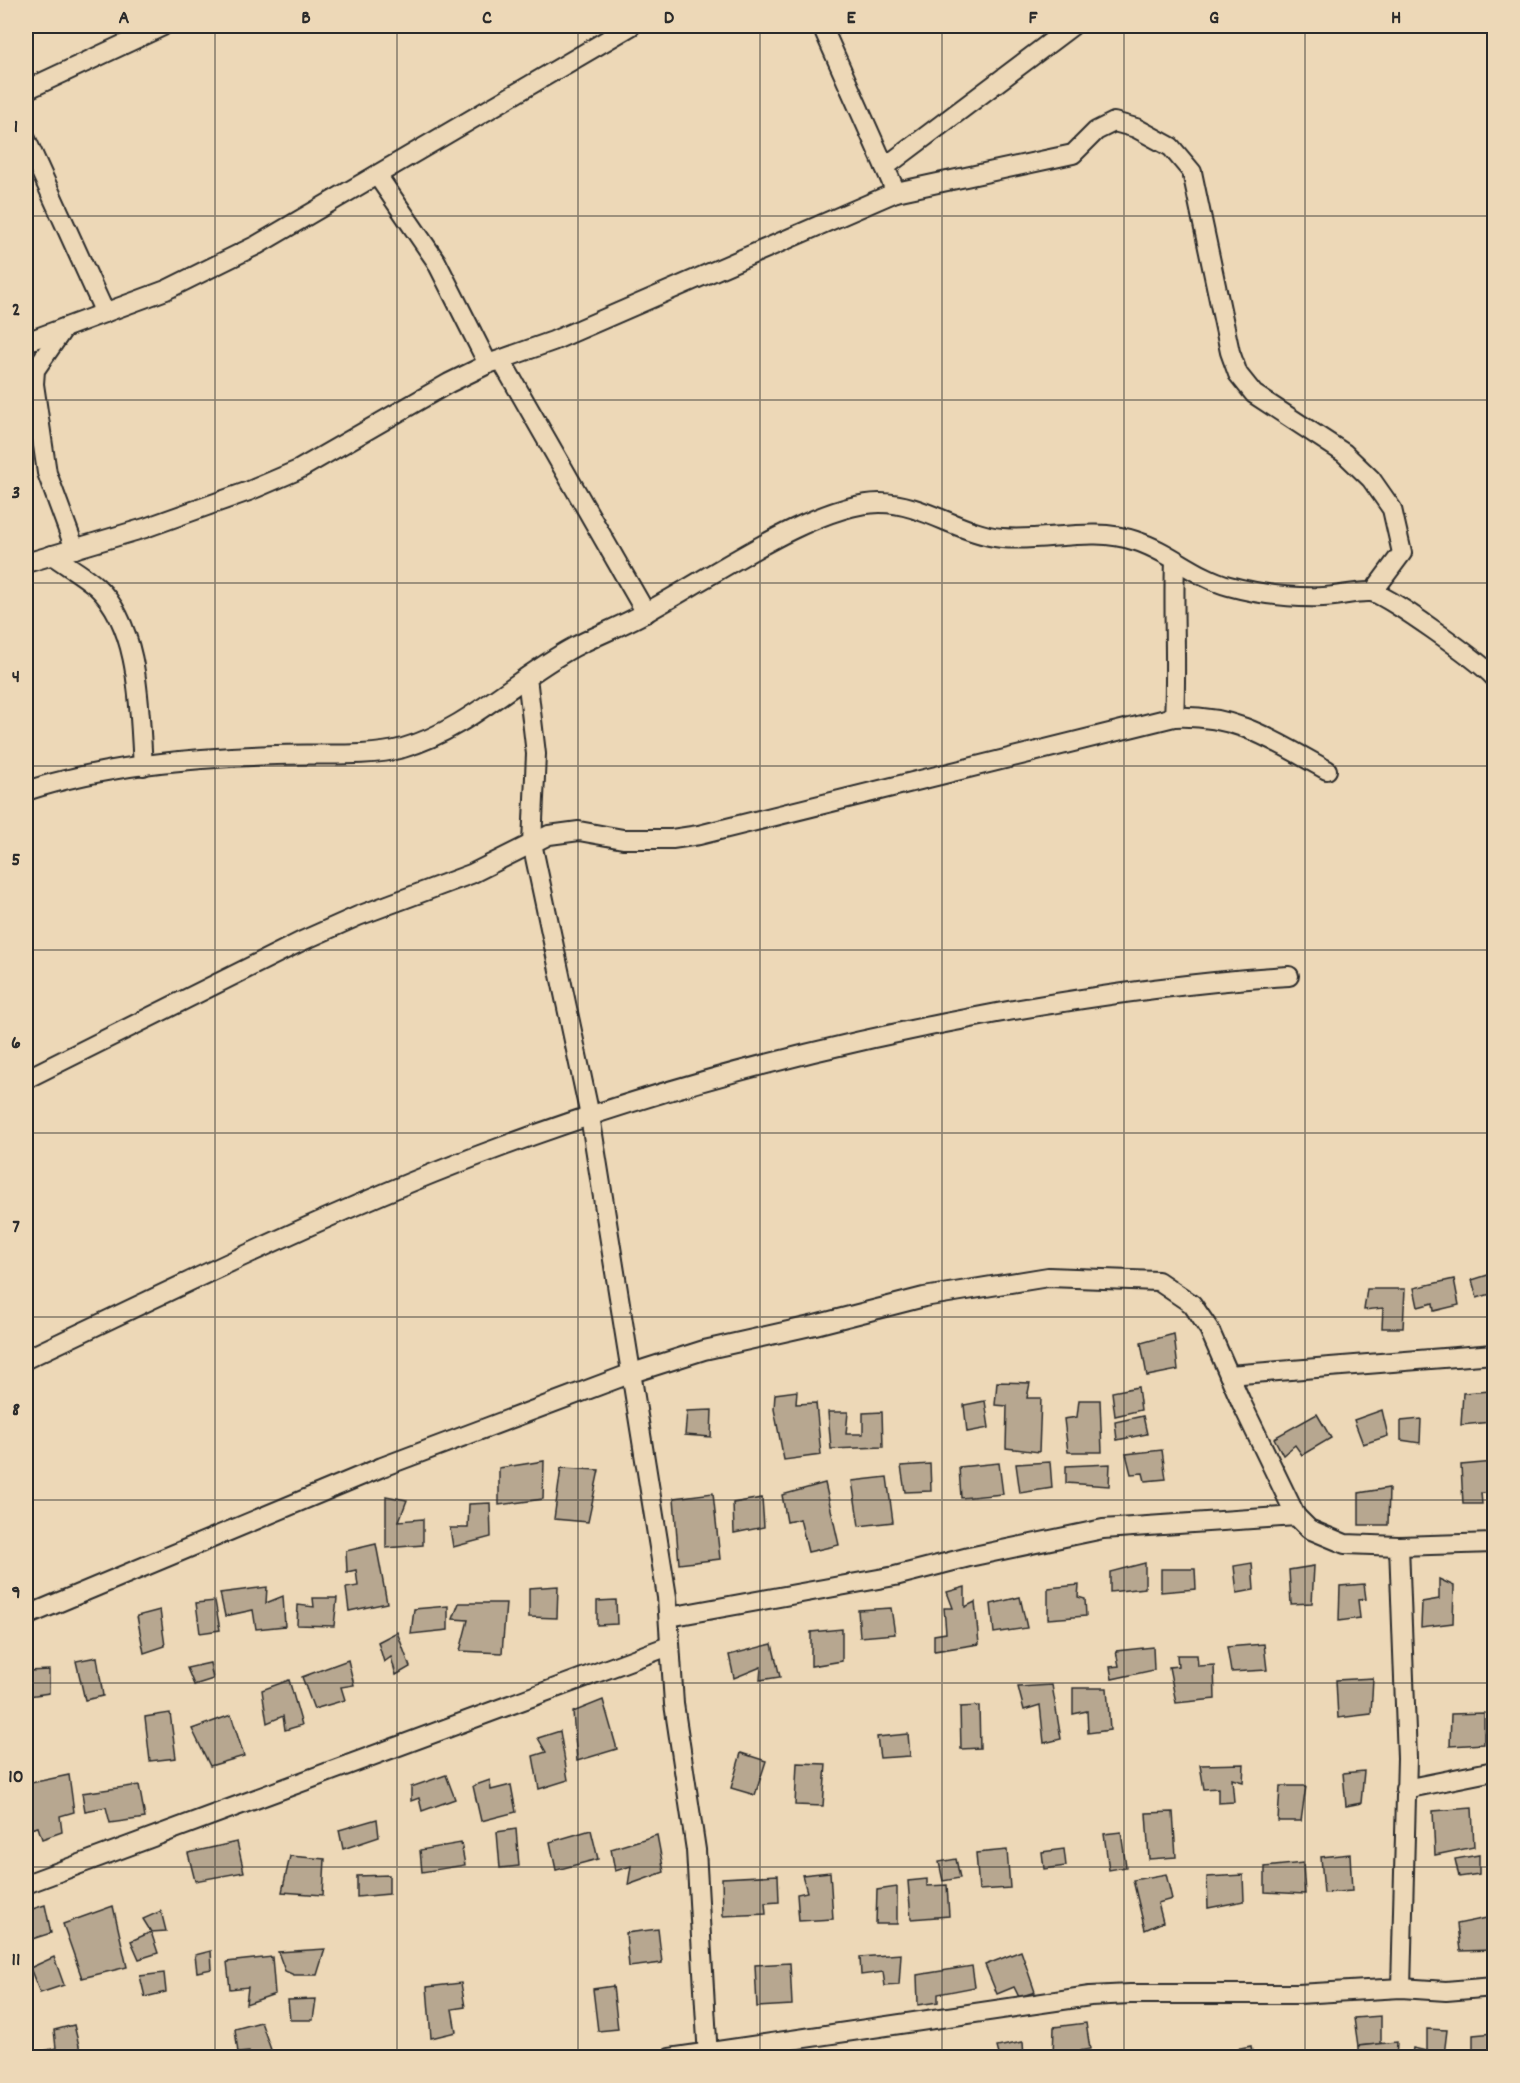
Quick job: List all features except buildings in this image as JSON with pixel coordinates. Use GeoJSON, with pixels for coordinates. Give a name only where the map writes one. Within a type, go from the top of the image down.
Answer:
{"type":"FeatureCollection","features":[{"type":"Feature","properties":{"kind":"lane"},"geometry":{"type":"LineString","coordinates":[[26,90],[163,26]]}},
{"type":"Feature","properties":{"kind":"lane"},"geometry":{"type":"LineString","coordinates":[[26,342],[166,290],[258,245],[631,26]]}},
{"type":"Feature","properties":{"kind":"lane"},"geometry":{"type":"LineString","coordinates":[[822,26],[896,192]]}},
{"type":"Feature","properties":{"kind":"lane"},"geometry":{"type":"LineString","coordinates":[[885,167],[1072,26]]}},
{"type":"Feature","properties":{"kind":"lane"},"geometry":{"type":"LineString","coordinates":[[26,563],[182,516],[298,470],[449,383],[494,362],[582,329],[896,192],[1073,154],[1096,131],[1114,122],[1127,124],[1171,147],[1184,160],[1196,187],[1230,352],[1238,374],[1246,385],[1267,403],[1344,453],[1371,479],[1392,509],[1402,553],[1373,592]]}},
{"type":"Feature","properties":{"kind":"lane"},"geometry":{"type":"LineString","coordinates":[[26,139],[105,313]]}},
{"type":"Feature","properties":{"kind":"lane"},"geometry":{"type":"LineString","coordinates":[[377,175],[436,261],[494,362],[646,613]]}},
{"type":"Feature","properties":{"kind":"lane"},"geometry":{"type":"LineString","coordinates":[[64,328],[35,370],[34,384],[47,473],[75,549]]}},
{"type":"Feature","properties":{"kind":"lane"},"geometry":{"type":"LineString","coordinates":[[26,791],[54,782],[143,766],[212,757],[372,753],[423,742],[575,647],[646,613],[811,520],[861,504],[886,503],[920,511],[981,534],[1006,538],[1109,535],[1137,541],[1198,575],[1228,586],[1260,592],[1322,597],[1373,592],[1479,662],[1494,677]]}},
{"type":"Feature","properties":{"kind":"lane"},"geometry":{"type":"LineString","coordinates":[[52,555],[98,588],[112,604],[131,652],[136,681],[143,766]]}},
{"type":"Feature","properties":{"kind":"lane"},"geometry":{"type":"LineString","coordinates":[[1174,717],[1175,561]]}},
{"type":"Feature","properties":{"kind":"lane"},"geometry":{"type":"LineString","coordinates":[[527,677],[536,754],[532,843],[590,1116],[669,1617],[669,1646],[678,1732],[696,1850],[708,2055]]}},
{"type":"Feature","properties":{"kind":"lane"},"geometry":{"type":"LineString","coordinates":[[26,1079],[302,941],[358,916],[471,874],[532,843],[565,831],[579,831],[623,839],[672,839],[699,835],[1174,717],[1220,718],[1251,729],[1327,770]]}},
{"type":"Feature","properties":{"kind":"lane"},"geometry":{"type":"LineString","coordinates":[[26,1359],[286,1237],[399,1187],[502,1146],[590,1116],[782,1058],[937,1024],[1114,992],[1289,976]]}},
{"type":"Feature","properties":{"kind":"lane"},"geometry":{"type":"LineString","coordinates":[[26,1616],[382,1467],[632,1373],[704,1350],[924,1297],[1048,1277],[1158,1281],[1182,1296],[1202,1314],[1296,1516],[1309,1529],[1345,1544],[1399,1546],[1494,1543]]}},
{"type":"Feature","properties":{"kind":"lane"},"geometry":{"type":"LineString","coordinates":[[1229,1375],[1494,1354]]}},
{"type":"Feature","properties":{"kind":"lane"},"geometry":{"type":"LineString","coordinates":[[669,1617],[895,1576],[969,1557],[1103,1529],[1296,1516]]}},
{"type":"Feature","properties":{"kind":"lane"},"geometry":{"type":"LineString","coordinates":[[1399,1546],[1407,1758],[1401,1988]]}},
{"type":"Feature","properties":{"kind":"lane"},"geometry":{"type":"LineString","coordinates":[[26,1884],[669,1646]]}},
{"type":"Feature","properties":{"kind":"lane"},"geometry":{"type":"LineString","coordinates":[[1406,1789],[1494,1771]]}},
{"type":"Feature","properties":{"kind":"lane"},"geometry":{"type":"LineString","coordinates":[[670,2058],[708,2055],[1041,2001],[1090,1996],[1298,1994],[1401,1988],[1446,1991],[1494,1987]]}}]}
